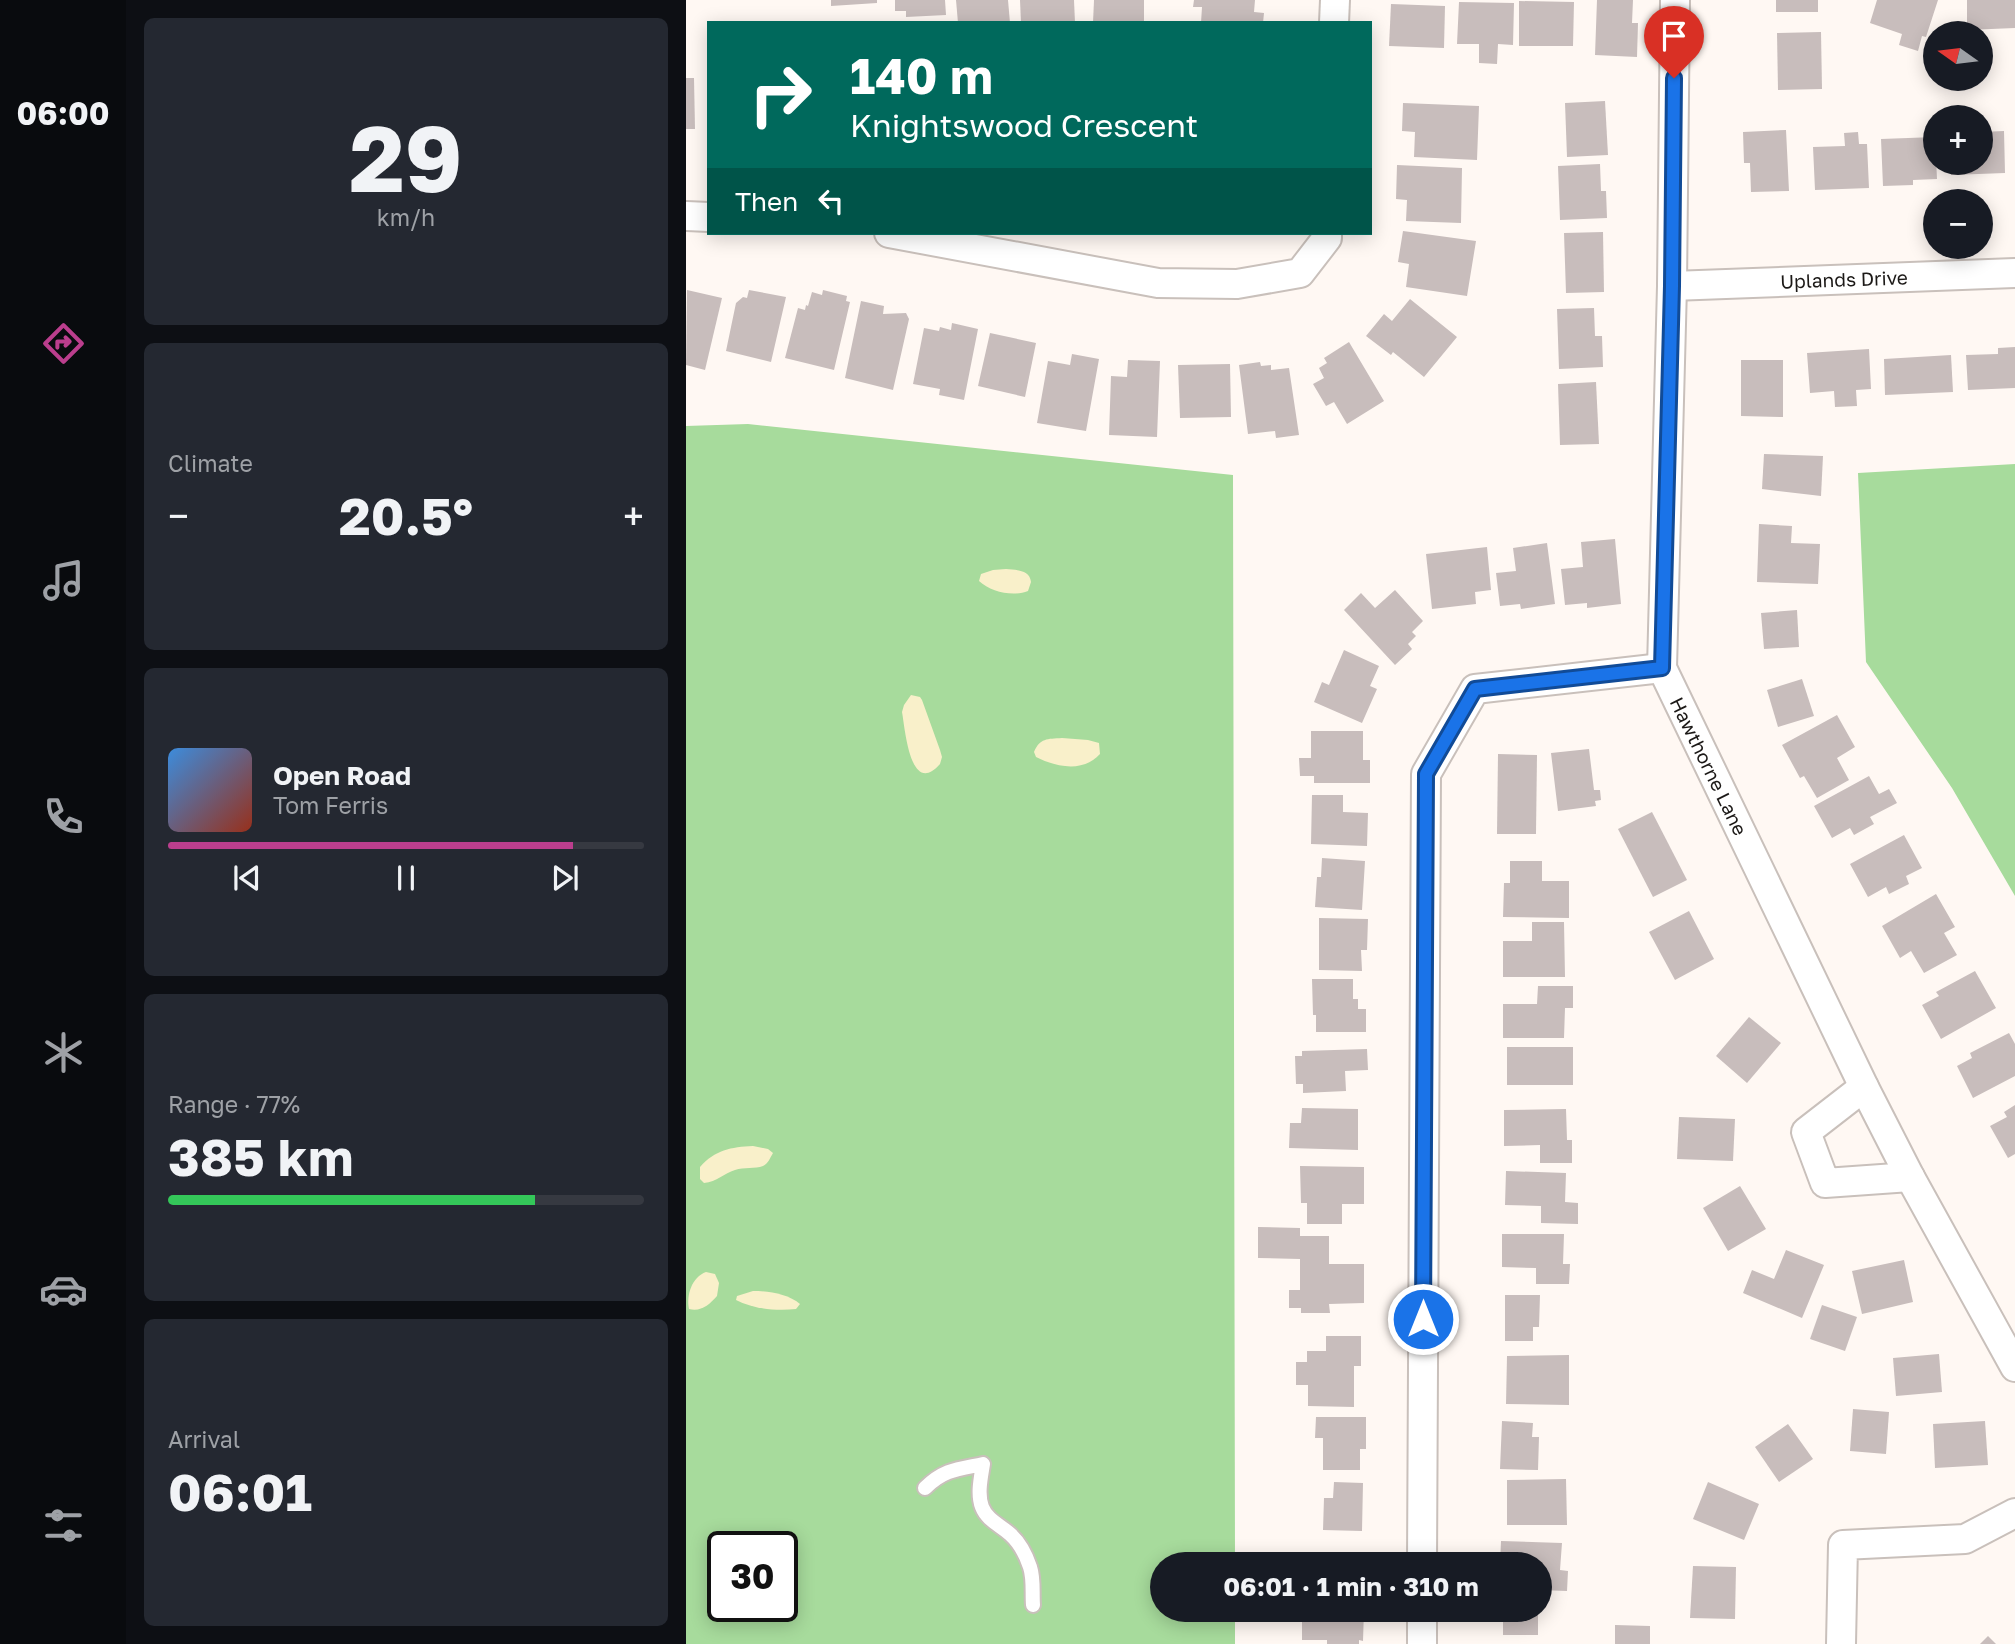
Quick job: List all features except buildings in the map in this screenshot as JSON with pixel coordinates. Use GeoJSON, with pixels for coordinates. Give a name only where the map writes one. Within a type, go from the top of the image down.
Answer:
{"type":"FeatureCollection","features":[{"type":"Feature","properties":{"kind":"street"},"geometry":{"type":"LineString","coordinates":[[1334,21],[1335,0]]}},
{"type":"Feature","properties":{"kind":"street","name":"Hawthorne Lane"},"geometry":{"type":"LineString","coordinates":[[1675,0],[1672,286],[1662,668],[1864,1087],[1910,1177],[2015,1367]]}},
{"type":"Feature","properties":{"kind":"street"},"geometry":{"type":"LineString","coordinates":[[686,216],[707,217]]}},
{"type":"Feature","properties":{"kind":"street"},"geometry":{"type":"LineString","coordinates":[[900,235],[1158,283],[1237,284],[1300,273],[1328,235]]}},
{"type":"Feature","properties":{"kind":"street","name":"Uplands Drive"},"geometry":{"type":"LineString","coordinates":[[1672,286],[2015,273]]}},
{"type":"Feature","properties":{"kind":"street"},"geometry":{"type":"LineString","coordinates":[[1422,1552],[1426,774],[1475,689],[1662,668]]}},
{"type":"Feature","properties":{"kind":"street"},"geometry":{"type":"LineString","coordinates":[[1864,1087],[1806,1132],[1825,1183],[1910,1177]]}},
{"type":"Feature","properties":{"kind":"street"},"geometry":{"type":"LineString","coordinates":[[1841,1644],[1843,1545],[1965,1539],[2015,1513]]}},
{"type":"Feature","properties":{"kind":"street"},"geometry":{"type":"LineString","coordinates":[[1422,1622],[1422,1644]]}},
{"type":"Feature","properties":{"kind":"lane"},"geometry":{"type":"LineString","coordinates":[[925,1488],[953,1469],[960,1470],[983,1464],[979,1495],[982,1508],[991,1520],[1010,1535],[1024,1554],[1031,1568],[1033,1605]]}},
{"type":"Feature","properties":{"kind":"green space"},"geometry":{"type":"Polygon","coordinates":[[[748,424],[1233,475],[1235,1552],[1150,1552],[1150,1622],[1235,1622],[1235,1644],[686,1644],[686,426],[748,424]]]}},
{"type":"Feature","properties":{"kind":"green space"},"geometry":{"type":"Polygon","coordinates":[[[2015,464],[2015,896],[1952,788],[1866,662],[1858,473],[2015,464]]]}},
{"type":"Feature","properties":{"kind":"sand"},"geometry":{"type":"Polygon","coordinates":[[[1006,569],[1022,571],[1028,575],[1031,582],[1028,591],[1016,594],[1002,592],[979,581],[981,574],[1006,569]]]}},
{"type":"Feature","properties":{"kind":"sand"},"geometry":{"type":"Polygon","coordinates":[[[911,695],[922,700],[942,757],[940,764],[930,772],[922,772],[916,767],[907,744],[902,712],[911,695]]]}},
{"type":"Feature","properties":{"kind":"sand"},"geometry":{"type":"Polygon","coordinates":[[[1062,738],[1099,743],[1100,754],[1078,766],[1061,765],[1036,757],[1036,747],[1042,742],[1062,738]]]}},
{"type":"Feature","properties":{"kind":"sand"},"geometry":{"type":"Polygon","coordinates":[[[753,1146],[768,1149],[773,1153],[765,1165],[735,1170],[709,1182],[704,1183],[700,1179],[700,1167],[718,1153],[753,1146]]]}},
{"type":"Feature","properties":{"kind":"sand"},"geometry":{"type":"Polygon","coordinates":[[[701,1274],[715,1274],[719,1283],[717,1296],[704,1307],[689,1309],[691,1287],[701,1274]]]}},
{"type":"Feature","properties":{"kind":"sand"},"geometry":{"type":"Polygon","coordinates":[[[753,1291],[778,1294],[800,1304],[796,1309],[773,1309],[736,1300],[737,1296],[753,1291]]]}},
{"type":"Feature","properties":{"kind":"route"},"geometry":{"type":"LineString","coordinates":[[1423,1319],[1426,774],[1475,689],[1662,668],[1672,286],[1674,78]]}}]}
